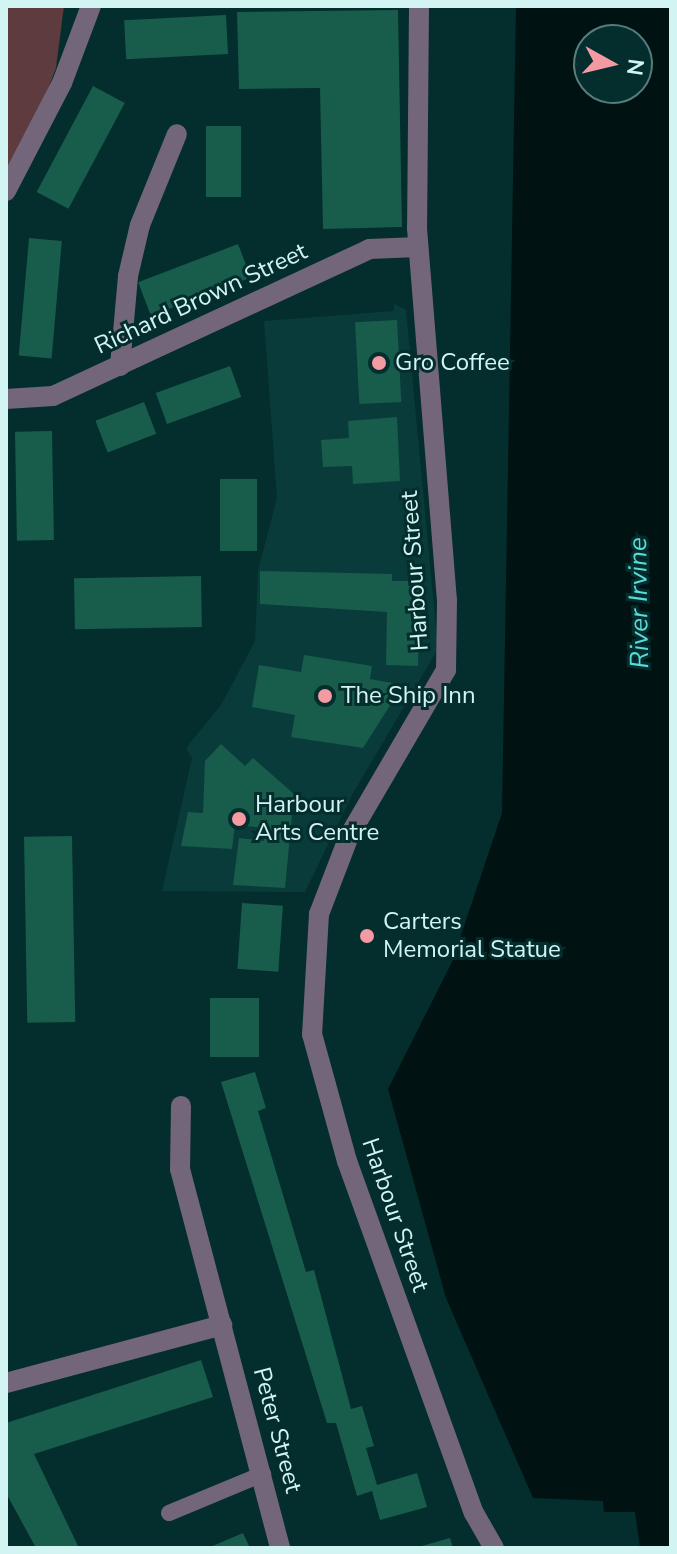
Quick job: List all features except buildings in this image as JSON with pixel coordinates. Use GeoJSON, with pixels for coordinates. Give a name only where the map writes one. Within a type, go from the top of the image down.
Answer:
{"type":"FeatureCollection","features":[{"type":"Feature","properties":{"kind":"street"},"geometry":{"type":"LineString","coordinates":[[6,191],[13,169],[62,83],[91,6]]}},
{"type":"Feature","properties":{"kind":"street","name":"Harbour Street"},"geometry":{"type":"LineString","coordinates":[[419,6],[418,247],[447,600],[446,670],[349,836],[319,914],[312,1034],[347,1161],[474,1513],[494,1548]]}},
{"type":"Feature","properties":{"kind":"street"},"geometry":{"type":"LineString","coordinates":[[120,366],[128,276],[140,225],[177,134]]}},
{"type":"Feature","properties":{"kind":"street","name":"Richard Brown Street"},"geometry":{"type":"LineString","coordinates":[[6,399],[53,396],[369,249],[418,247]]}},
{"type":"Feature","properties":{"kind":"street","name":"Peter Street"},"geometry":{"type":"LineString","coordinates":[[181,1106],[180,1169],[263,1474],[280,1548]]}},
{"type":"Feature","properties":{"kind":"street"},"geometry":{"type":"LineString","coordinates":[[6,1383],[222,1325]]}},
{"type":"Feature","properties":{"kind":"lane"},"geometry":{"type":"LineString","coordinates":[[169,1513],[263,1474]]}},
{"type":"Feature","properties":{"kind":"shaded area"},"geometry":{"type":"Polygon","coordinates":[[[6,6],[64,6],[56,68],[6,200],[6,6]]]}},
{"type":"Feature","properties":{"kind":"shaded area"},"geometry":{"type":"Polygon","coordinates":[[[394,304],[406,310],[438,649],[352,795],[305,892],[162,891],[192,758],[186,748],[221,705],[255,641],[258,570],[277,498],[264,321],[394,311],[394,304]]]}},
{"type":"Feature","properties":{"kind":"water","name":"River Irvine"},"geometry":{"type":"Polygon","coordinates":[[[516,6],[671,6],[671,1548],[640,1548],[635,1512],[604,1512],[603,1501],[533,1498],[446,1298],[388,1089],[452,962],[502,813],[516,6]]]}},
{"type":"Feature","properties":{"kind":"place","name":"Gro Coffee"},"geometry":{"type":"Point","coordinates":[379,363]}},
{"type":"Feature","properties":{"kind":"place","name":"The Ship Inn"},"geometry":{"type":"Point","coordinates":[325,696]}},
{"type":"Feature","properties":{"kind":"place","name":"Harbour Arts Centre"},"geometry":{"type":"Point","coordinates":[239,819]}},
{"type":"Feature","properties":{"kind":"place","name":"Carters Memorial Statue"},"geometry":{"type":"Point","coordinates":[367,936]}}]}
